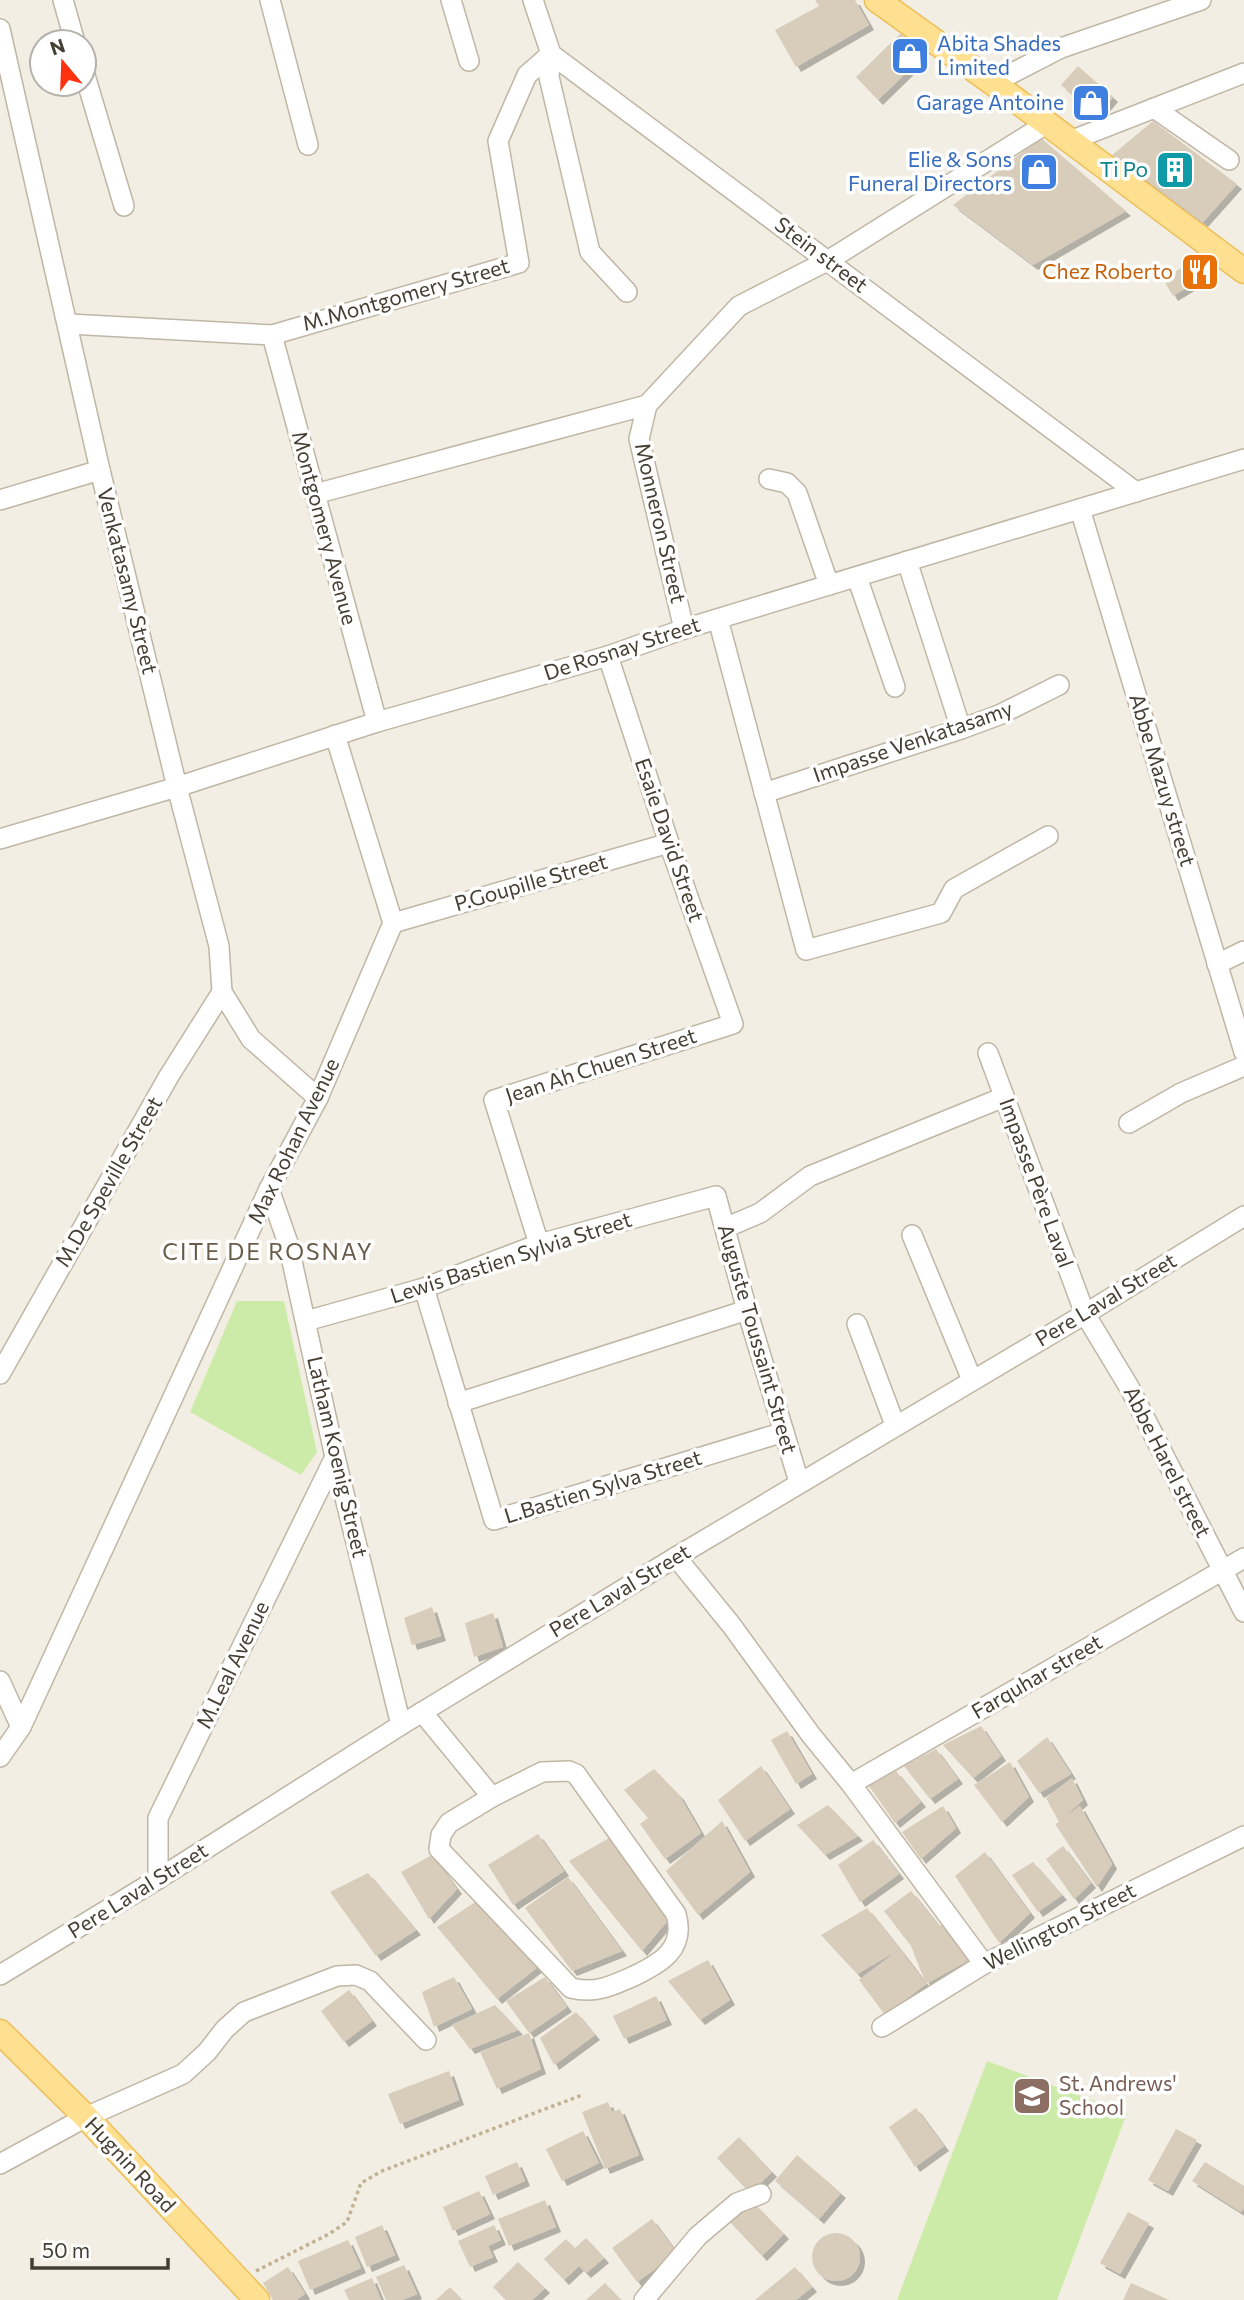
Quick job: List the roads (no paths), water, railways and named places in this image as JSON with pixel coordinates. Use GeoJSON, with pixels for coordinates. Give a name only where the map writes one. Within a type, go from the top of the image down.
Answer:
{"type":"FeatureCollection","features":[{"type":"Feature","properties":{"kind":"main road"},"geometry":{"type":"LineString","coordinates":[[877,0],[993,83],[1244,271]]}},
{"type":"Feature","properties":{"kind":"main road","name":"Hugnin Road"},"geometry":{"type":"LineString","coordinates":[[0,2032],[86,2118],[257,2300]]}},
{"type":"Feature","properties":{"kind":"street"},"geometry":{"type":"LineString","coordinates":[[63,0],[71,28]]}},
{"type":"Feature","properties":{"kind":"street"},"geometry":{"type":"LineString","coordinates":[[270,0],[308,145]]}},
{"type":"Feature","properties":{"kind":"street"},"geometry":{"type":"LineString","coordinates":[[451,0],[469,61]]}},
{"type":"Feature","properties":{"kind":"street"},"geometry":{"type":"LineString","coordinates":[[533,0],[551,54],[548,77],[590,252],[627,292]]}},
{"type":"Feature","properties":{"kind":"street"},"geometry":{"type":"LineString","coordinates":[[993,83],[1061,48],[1201,0]]}},
{"type":"Feature","properties":{"kind":"street","name":"Venkatasamy Street"},"geometry":{"type":"LineString","coordinates":[[0,29],[100,470],[219,946],[222,992],[251,1039],[318,1098]]}},
{"type":"Feature","properties":{"kind":"street","name":"Stein street"},"geometry":{"type":"LineString","coordinates":[[551,54],[1136,492]]}},
{"type":"Feature","properties":{"kind":"street","name":"M.Montgomery Street"},"geometry":{"type":"LineString","coordinates":[[69,324],[272,335],[519,263],[498,141],[527,75],[551,54]]}},
{"type":"Feature","properties":{"kind":"street"},"geometry":{"type":"LineString","coordinates":[[1070,141],[1244,73]]}},
{"type":"Feature","properties":{"kind":"street"},"geometry":{"type":"LineString","coordinates":[[92,98],[124,206]]}},
{"type":"Feature","properties":{"kind":"street"},"geometry":{"type":"LineString","coordinates":[[1154,108],[1230,160]]}},
{"type":"Feature","properties":{"kind":"street","name":"Monneron Street"},"geometry":{"type":"LineString","coordinates":[[684,629],[639,439],[647,405],[739,306],[829,260],[1046,124]]}},
{"type":"Feature","properties":{"kind":"street","name":"Montgomery Avenue"},"geometry":{"type":"LineString","coordinates":[[272,335],[377,722]]}},
{"type":"Feature","properties":{"kind":"street"},"geometry":{"type":"LineString","coordinates":[[315,494],[647,405]]}},
{"type":"Feature","properties":{"kind":"street","name":"De Rosnay Street"},"geometry":{"type":"LineString","coordinates":[[0,839],[377,722],[608,656],[684,629],[1244,459]]}},
{"type":"Feature","properties":{"kind":"street"},"geometry":{"type":"LineString","coordinates":[[0,500],[100,470]]}},
{"type":"Feature","properties":{"kind":"street"},"geometry":{"type":"LineString","coordinates":[[769,479],[787,483],[797,493],[829,585]]}},
{"type":"Feature","properties":{"kind":"street","name":"Abbe Mazuy street"},"geometry":{"type":"LineString","coordinates":[[1080,509],[1244,1052]]}},
{"type":"Feature","properties":{"kind":"street"},"geometry":{"type":"LineString","coordinates":[[907,561],[961,729]]}},
{"type":"Feature","properties":{"kind":"street"},"geometry":{"type":"LineString","coordinates":[[856,577],[894,687]]}},
{"type":"Feature","properties":{"kind":"street"},"geometry":{"type":"LineString","coordinates":[[718,619],[806,950],[941,913],[954,889],[1048,836]]}},
{"type":"Feature","properties":{"kind":"street","name":"Esaie David Street"},"geometry":{"type":"LineString","coordinates":[[608,656],[668,843],[733,1024]]}},
{"type":"Feature","properties":{"kind":"street","name":"Impasse Venkatasamy"},"geometry":{"type":"LineString","coordinates":[[764,793],[961,729],[999,715],[1059,685]]}},
{"type":"Feature","properties":{"kind":"street"},"geometry":{"type":"LineString","coordinates":[[335,735],[393,923]]}},
{"type":"Feature","properties":{"kind":"street","name":"P.Goupille Street"},"geometry":{"type":"LineString","coordinates":[[393,923],[668,843]]}},
{"type":"Feature","properties":{"kind":"street","name":"Max Rohan Avenue"},"geometry":{"type":"LineString","coordinates":[[0,1756],[21,1727],[269,1189],[318,1098],[393,923]]}},
{"type":"Feature","properties":{"kind":"street"},"geometry":{"type":"LineString","coordinates":[[1217,964],[1244,951]]}},
{"type":"Feature","properties":{"kind":"street","name":"M.De Speville Street"},"geometry":{"type":"LineString","coordinates":[[0,1374],[169,1076],[222,992]]}},
{"type":"Feature","properties":{"kind":"street","name":"Jean Ah Chuen Street"},"geometry":{"type":"LineString","coordinates":[[539,1244],[494,1100],[733,1024]]}},
{"type":"Feature","properties":{"kind":"street","name":"Impasse Père Laval"},"geometry":{"type":"LineString","coordinates":[[988,1053],[1085,1314]]}},
{"type":"Feature","properties":{"kind":"street"},"geometry":{"type":"LineString","coordinates":[[1129,1123],[1181,1093],[1244,1066]]}},
{"type":"Feature","properties":{"kind":"street"},"geometry":{"type":"LineString","coordinates":[[725,1228],[760,1213],[810,1176],[1004,1097]]}},
{"type":"Feature","properties":{"kind":"street","name":"Latham Koenig Street"},"geometry":{"type":"LineString","coordinates":[[269,1189],[288,1243],[335,1457],[401,1725]]}},
{"type":"Feature","properties":{"kind":"street","name":"Lewis Bastien Sylvia Street"},"geometry":{"type":"LineString","coordinates":[[306,1321],[424,1288],[539,1244],[716,1195]]}},
{"type":"Feature","properties":{"kind":"street","name":"Auguste Toussaint Street"},"geometry":{"type":"LineString","coordinates":[[716,1195],[747,1310],[799,1482]]}},
{"type":"Feature","properties":{"kind":"street","name":"Pere Laval Street"},"geometry":{"type":"LineString","coordinates":[[0,1975],[676,1557],[1085,1314],[1244,1216]]}},
{"type":"Feature","properties":{"kind":"street"},"geometry":{"type":"LineString","coordinates":[[912,1235],[972,1380]]}},
{"type":"Feature","properties":{"kind":"street","name":"L.Bastien Sylva Street"},"geometry":{"type":"LineString","coordinates":[[424,1288],[494,1520],[784,1432]]}},
{"type":"Feature","properties":{"kind":"street"},"geometry":{"type":"LineString","coordinates":[[458,1403],[747,1310]]}},
{"type":"Feature","properties":{"kind":"street","name":"Abbe Harel street"},"geometry":{"type":"LineString","coordinates":[[1085,1314],[1129,1387],[1244,1612]]}},
{"type":"Feature","properties":{"kind":"street"},"geometry":{"type":"LineString","coordinates":[[857,1324],[895,1425]]}},
{"type":"Feature","properties":{"kind":"street","name":"M.Leal Avenue"},"geometry":{"type":"LineString","coordinates":[[158,1879],[158,1818],[335,1457]]}},
{"type":"Feature","properties":{"kind":"street"},"geometry":{"type":"LineString","coordinates":[[676,1557],[732,1626],[984,1964]]}},
{"type":"Feature","properties":{"kind":"street","name":"Farquhar street"},"geometry":{"type":"LineString","coordinates":[[851,1784],[1244,1558]]}},
{"type":"Feature","properties":{"kind":"street"},"geometry":{"type":"LineString","coordinates":[[0,1681],[21,1727]]}},
{"type":"Feature","properties":{"kind":"street"},"geometry":{"type":"LineString","coordinates":[[422,1712],[492,1797]]}},
{"type":"Feature","properties":{"kind":"street"},"geometry":{"type":"LineString","coordinates":[[569,1771],[576,1774],[676,1914],[679,1924],[677,1938],[662,1963],[605,1989],[571,1988],[561,1979],[439,1849],[441,1835],[449,1823],[492,1797],[542,1772],[569,1771]]}},
{"type":"Feature","properties":{"kind":"street","name":"Wellington Street"},"geometry":{"type":"LineString","coordinates":[[882,2027],[984,1964],[1244,1836]]}},
{"type":"Feature","properties":{"kind":"street"},"geometry":{"type":"LineString","coordinates":[[0,2164],[86,2118],[183,2074],[244,2012],[337,1976],[356,1975],[370,1981],[426,2040]]}},
{"type":"Feature","properties":{"kind":"street"},"geometry":{"type":"LineString","coordinates":[[644,2300],[698,2236],[737,2203],[761,2194]]}},
{"type":"Feature","properties":{"kind":"place","name":"Abita Shades Limited"},"geometry":{"type":"Point","coordinates":[910,56]}},
{"type":"Feature","properties":{"kind":"place","name":"Garage Antoine"},"geometry":{"type":"Point","coordinates":[1091,103]}},
{"type":"Feature","properties":{"kind":"place","name":"Ti Po"},"geometry":{"type":"Point","coordinates":[1175,170]}},
{"type":"Feature","properties":{"kind":"place","name":"Elie & Sons Funeral Directors"},"geometry":{"type":"Point","coordinates":[1039,172]}},
{"type":"Feature","properties":{"kind":"place","name":"Chez Roberto"},"geometry":{"type":"Point","coordinates":[1200,272]}},
{"type":"Feature","properties":{"kind":"place","name":"St. Andrews' School"},"geometry":{"type":"Point","coordinates":[1032,2096]}},
{"type":"Feature","properties":{"kind":"district","name":"CITE DE ROSNAY"},"geometry":{"type":"Point","coordinates":[268,1252]}}]}
